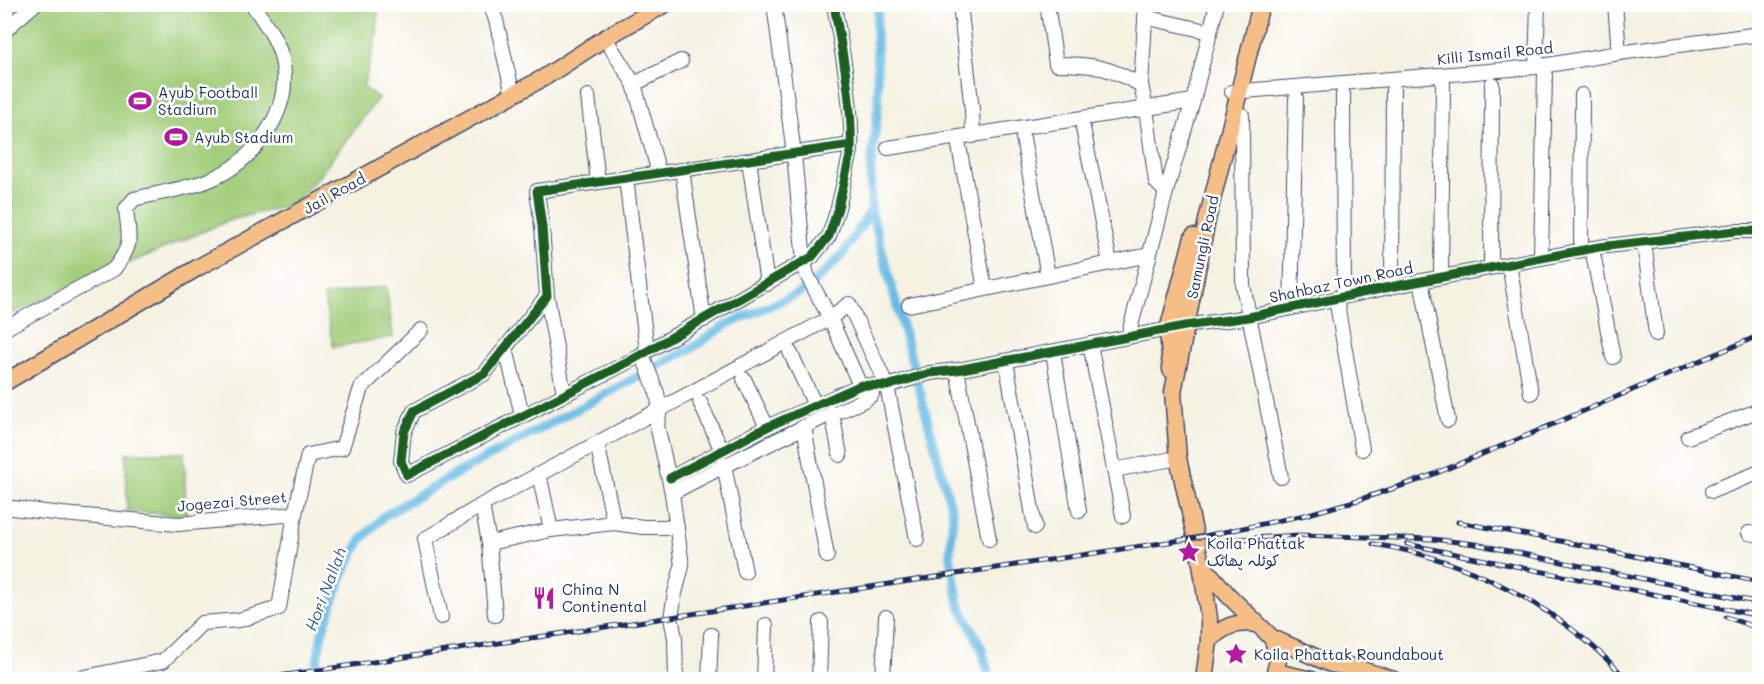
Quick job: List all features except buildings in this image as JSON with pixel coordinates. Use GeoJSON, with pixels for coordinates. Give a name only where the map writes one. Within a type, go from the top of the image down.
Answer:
{"type":"FeatureCollection","features":[{"type":"Feature","properties":{"kind":"main road","name":"Jail Road"},"geometry":{"type":"LineString","coordinates":[[4,383],[197,268],[513,95],[665,4]]}},
{"type":"Feature","properties":{"kind":"main road","name":"Samungli Road"},"geometry":{"type":"LineString","coordinates":[[1207,676],[1209,618],[1201,563],[1178,458],[1173,392],[1207,220],[1236,92],[1252,4]]}},
{"type":"Feature","properties":{"kind":"main road","name":"Samungli Road"},"geometry":{"type":"LineString","coordinates":[[1236,92],[1261,4]]}},
{"type":"Feature","properties":{"kind":"main road"},"geometry":{"type":"LineString","coordinates":[[1173,392],[1168,330],[1236,92]]}},
{"type":"Feature","properties":{"kind":"main road","name":"Samungli Road"},"geometry":{"type":"LineString","coordinates":[[1201,563],[1228,595],[1272,638],[1330,664],[1353,667],[1394,680]]}},
{"type":"Feature","properties":{"kind":"main road"},"geometry":{"type":"LineString","coordinates":[[1209,641],[1226,627],[1247,623],[1257,624]]}},
{"type":"Feature","properties":{"kind":"main road"},"geometry":{"type":"LineString","coordinates":[[1272,638],[1278,660],[1275,676],[1312,680]]}},
{"type":"Feature","properties":{"kind":"street"},"geometry":{"type":"LineString","coordinates":[[4,32],[35,4]]}},
{"type":"Feature","properties":{"kind":"street"},"geometry":{"type":"LineString","coordinates":[[4,329],[114,269],[125,256],[130,243],[126,209],[134,199],[209,180],[231,168],[255,147],[274,121],[283,94],[284,64],[273,35],[252,4]]}},
{"type":"Feature","properties":{"kind":"street"},"geometry":{"type":"LineString","coordinates":[[490,4],[496,20],[513,95]]}},
{"type":"Feature","properties":{"kind":"street"},"geometry":{"type":"LineString","coordinates":[[774,4],[794,154],[806,268],[866,399]]}},
{"type":"Feature","properties":{"kind":"street"},"geometry":{"type":"LineString","coordinates":[[547,297],[484,374],[414,411],[404,432],[401,461],[407,475],[564,394],[645,356],[767,284],[806,268],[829,236],[838,208],[851,145],[852,124],[834,4]]}},
{"type":"Feature","properties":{"kind":"street"},"geometry":{"type":"LineString","coordinates":[[960,4],[973,136]]}},
{"type":"Feature","properties":{"kind":"street"},"geometry":{"type":"LineString","coordinates":[[1047,4],[1056,64],[1083,64],[1116,71],[1141,85]]}},
{"type":"Feature","properties":{"kind":"street"},"geometry":{"type":"LineString","coordinates":[[1128,337],[1166,192],[1194,101],[1217,4]]}},
{"type":"Feature","properties":{"kind":"street"},"geometry":{"type":"LineString","coordinates":[[1538,4],[1541,258]]}},
{"type":"Feature","properties":{"kind":"street"},"geometry":{"type":"LineString","coordinates":[[1616,4],[1618,53]]}},
{"type":"Feature","properties":{"kind":"street"},"geometry":{"type":"LineString","coordinates":[[1166,192],[1156,182],[1141,85],[1144,8],[1210,32]]}},
{"type":"Feature","properties":{"kind":"street","name":"Killi Ismail Road"},"geometry":{"type":"LineString","coordinates":[[1236,92],[1540,71],[1618,53],[1760,34]]}},
{"type":"Feature","properties":{"kind":"street"},"geometry":{"type":"LineString","coordinates":[[605,38],[634,84],[659,173]]}},
{"type":"Feature","properties":{"kind":"street"},"geometry":{"type":"LineString","coordinates":[[634,84],[681,61]]}},
{"type":"Feature","properties":{"kind":"street"},"geometry":{"type":"LineString","coordinates":[[1441,277],[1443,83]]}},
{"type":"Feature","properties":{"kind":"street"},"geometry":{"type":"LineString","coordinates":[[1491,267],[1492,84]]}},
{"type":"Feature","properties":{"kind":"street"},"geometry":{"type":"LineString","coordinates":[[1392,286],[1393,90]]}},
{"type":"Feature","properties":{"kind":"street"},"geometry":{"type":"LineString","coordinates":[[1342,94],[1340,297],[1362,449]]}},
{"type":"Feature","properties":{"kind":"street"},"geometry":{"type":"LineString","coordinates":[[1582,95],[1586,249],[1613,357]]}},
{"type":"Feature","properties":{"kind":"street"},"geometry":{"type":"LineString","coordinates":[[588,96],[598,182]]}},
{"type":"Feature","properties":{"kind":"street"},"geometry":{"type":"LineString","coordinates":[[1291,308],[1296,98]]}},
{"type":"Feature","properties":{"kind":"street"},"geometry":{"type":"LineString","coordinates":[[888,148],[1194,101]]}},
{"type":"Feature","properties":{"kind":"street"},"geometry":{"type":"LineString","coordinates":[[1242,115],[1243,285],[1281,477]]}},
{"type":"Feature","properties":{"kind":"street"},"geometry":{"type":"LineString","coordinates":[[1083,128],[1110,263]]}},
{"type":"Feature","properties":{"kind":"street"},"geometry":{"type":"LineString","coordinates":[[1023,138],[1048,276]]}},
{"type":"Feature","properties":{"kind":"street"},"geometry":{"type":"LineString","coordinates":[[564,394],[547,297],[537,191],[851,145]]}},
{"type":"Feature","properties":{"kind":"street"},"geometry":{"type":"LineString","coordinates":[[959,146],[985,289]]}},
{"type":"Feature","properties":{"kind":"street"},"geometry":{"type":"LineString","coordinates":[[749,160],[767,284]]}},
{"type":"Feature","properties":{"kind":"street"},"geometry":{"type":"LineString","coordinates":[[682,170],[704,320]]}},
{"type":"Feature","properties":{"kind":"street"},"geometry":{"type":"LineString","coordinates":[[626,178],[645,356],[660,409],[657,425],[670,478],[682,566],[671,618],[675,638],[676,680]]}},
{"type":"Feature","properties":{"kind":"street","name":"Shahbaz Town Road"},"geometry":{"type":"LineString","coordinates":[[889,385],[930,374],[1185,326],[1249,317],[1392,286],[1586,249],[1736,231],[1760,231]]}},
{"type":"Feature","properties":{"kind":"street"},"geometry":{"type":"LineString","coordinates":[[1644,242],[1656,334]]}},
{"type":"Feature","properties":{"kind":"street"},"geometry":{"type":"LineString","coordinates":[[909,304],[1149,255]]}},
{"type":"Feature","properties":{"kind":"street"},"geometry":{"type":"LineString","coordinates":[[1509,264],[1531,393]]}},
{"type":"Feature","properties":{"kind":"street"},"geometry":{"type":"LineString","coordinates":[[1421,281],[1449,420]]}},
{"type":"Feature","properties":{"kind":"street"},"geometry":{"type":"LineString","coordinates":[[441,617],[425,539],[482,505],[830,318],[849,304],[889,385],[917,539]]}},
{"type":"Feature","properties":{"kind":"street","name":"Jogezai Street"},"geometry":{"type":"LineString","coordinates":[[4,507],[178,524],[295,514],[308,455],[342,448],[361,388],[421,330]]}},
{"type":"Feature","properties":{"kind":"street"},"geometry":{"type":"LineString","coordinates":[[1090,344],[1123,516]]}},
{"type":"Feature","properties":{"kind":"street"},"geometry":{"type":"LineString","coordinates":[[506,349],[522,415]]}},
{"type":"Feature","properties":{"kind":"street"},"geometry":{"type":"LineString","coordinates":[[790,352],[815,405]]}},
{"type":"Feature","properties":{"kind":"street"},"geometry":{"type":"LineString","coordinates":[[1053,352],[1078,511]]}},
{"type":"Feature","properties":{"kind":"street"},"geometry":{"type":"LineString","coordinates":[[1006,361],[1035,527]]}},
{"type":"Feature","properties":{"kind":"street"},"geometry":{"type":"LineString","coordinates":[[957,370],[989,538]]}},
{"type":"Feature","properties":{"kind":"street"},"geometry":{"type":"LineString","coordinates":[[744,379],[767,427]]}},
{"type":"Feature","properties":{"kind":"street"},"geometry":{"type":"LineString","coordinates":[[670,478],[767,427],[861,385],[889,385]]}},
{"type":"Feature","properties":{"kind":"street"},"geometry":{"type":"LineString","coordinates":[[672,493],[724,465],[866,399],[889,385]]}},
{"type":"Feature","properties":{"kind":"street"},"geometry":{"type":"LineString","coordinates":[[700,402],[722,450]]}},
{"type":"Feature","properties":{"kind":"street"},"geometry":{"type":"LineString","coordinates":[[1688,437],[1760,410]]}},
{"type":"Feature","properties":{"kind":"street"},"geometry":{"type":"LineString","coordinates":[[832,413],[840,455]]}},
{"type":"Feature","properties":{"kind":"street"},"geometry":{"type":"LineString","coordinates":[[804,427],[827,556]]}},
{"type":"Feature","properties":{"kind":"street"},"geometry":{"type":"LineString","coordinates":[[597,443],[614,523]]}},
{"type":"Feature","properties":{"kind":"street"},"geometry":{"type":"LineString","coordinates":[[1114,470],[1178,458]]}},
{"type":"Feature","properties":{"kind":"street"},"geometry":{"type":"LineString","coordinates":[[724,465],[745,572]]}},
{"type":"Feature","properties":{"kind":"street"},"geometry":{"type":"LineString","coordinates":[[1713,491],[1760,472]]}},
{"type":"Feature","properties":{"kind":"street"},"geometry":{"type":"LineString","coordinates":[[541,483],[551,530]]}},
{"type":"Feature","properties":{"kind":"street"},"geometry":{"type":"LineString","coordinates":[[482,505],[489,543],[495,615]]}},
{"type":"Feature","properties":{"kind":"street"},"geometry":{"type":"LineString","coordinates":[[70,680],[163,661],[202,623],[239,620],[279,608],[295,514]]}},
{"type":"Feature","properties":{"kind":"street"},"geometry":{"type":"LineString","coordinates":[[489,543],[551,530],[614,523],[643,527],[677,526]]}},
{"type":"Feature","properties":{"kind":"street"},"geometry":{"type":"LineString","coordinates":[[883,680],[886,617]]}},
{"type":"Feature","properties":{"kind":"street"},"geometry":{"type":"LineString","coordinates":[[819,680],[821,622]]}},
{"type":"Feature","properties":{"kind":"street"},"geometry":{"type":"LineString","coordinates":[[764,680],[766,625]]}},
{"type":"Feature","properties":{"kind":"street"},"geometry":{"type":"LineString","coordinates":[[710,680],[711,635]]}},
{"type":"Feature","properties":{"kind":"green space","name":"Ayub Stadium"},"geometry":{"type":"Polygon","coordinates":[[[5,5],[378,5],[377,34],[363,87],[378,98],[319,176],[293,204],[230,220],[5,316],[5,5]]]}},
{"type":"Feature","properties":{"kind":"green space"},"geometry":{"type":"Polygon","coordinates":[[[386,286],[393,337],[333,347],[324,296],[386,286]]]}},
{"type":"Feature","properties":{"kind":"green space"},"geometry":{"type":"Polygon","coordinates":[[[126,453],[184,453],[186,516],[127,511],[126,453]]]}},
{"type":"Feature","properties":{"kind":"waterway","name":"Hori Nallah"},"geometry":{"type":"LineString","coordinates":[[314,680],[322,633],[342,576],[361,540],[384,516],[452,476],[692,348],[726,325],[797,294],[819,278],[843,254],[871,210],[871,167],[878,107],[876,27],[879,4]]}},
{"type":"Feature","properties":{"kind":"waterway"},"geometry":{"type":"LineString","coordinates":[[871,210],[953,514],[950,555],[959,604],[982,649],[990,680]]}},
{"type":"Feature","properties":{"kind":"railway"},"geometry":{"type":"LineString","coordinates":[[253,680],[1195,538],[1305,515],[1422,479],[1760,335]]}},
{"type":"Feature","properties":{"kind":"railway"},"geometry":{"type":"LineString","coordinates":[[1458,522],[1760,582]]}},
{"type":"Feature","properties":{"kind":"railway"},"geometry":{"type":"LineString","coordinates":[[1226,540],[1299,535],[1432,539],[1475,544],[1760,603]]}},
{"type":"Feature","properties":{"kind":"railway"},"geometry":{"type":"LineString","coordinates":[[1373,544],[1444,561],[1512,591],[1573,630],[1627,680]]}},
{"type":"Feature","properties":{"kind":"railway"},"geometry":{"type":"LineString","coordinates":[[1407,544],[1760,616]]}},
{"type":"Feature","properties":{"kind":"railway"},"geometry":{"type":"LineString","coordinates":[[1726,617],[1760,629]]}},
{"type":"Feature","properties":{"kind":"cycle path"},"geometry":{"type":"LineString","coordinates":[[834,4],[849,96],[851,133],[851,151],[829,236],[812,257],[632,360],[407,475],[401,461],[404,432],[414,411],[484,374],[547,296],[537,191],[851,145]]}},
{"type":"Feature","properties":{"kind":"cycle path"},"geometry":{"type":"LineString","coordinates":[[670,478],[767,427],[861,385],[887,386],[930,373],[957,370],[1185,326],[1249,317],[1599,247],[1736,231],[1760,231]]}},
{"type":"Feature","properties":{"kind":"place","name":"Ayub Football Stadium"},"geometry":{"type":"Point","coordinates":[140,101]}},
{"type":"Feature","properties":{"kind":"place","name":"Ayub Stadium"},"geometry":{"type":"Point","coordinates":[176,137]}},
{"type":"Feature","properties":{"kind":"place","name":"Koila Phattak کوئلہ پھاٹک"},"geometry":{"type":"Point","coordinates":[1189,552]}},
{"type":"Feature","properties":{"kind":"place","name":"China N Continental"},"geometry":{"type":"Point","coordinates":[544,598]}},
{"type":"Feature","properties":{"kind":"place","name":"Koila Phattak Roundabout"},"geometry":{"type":"Point","coordinates":[1236,654]}}]}
